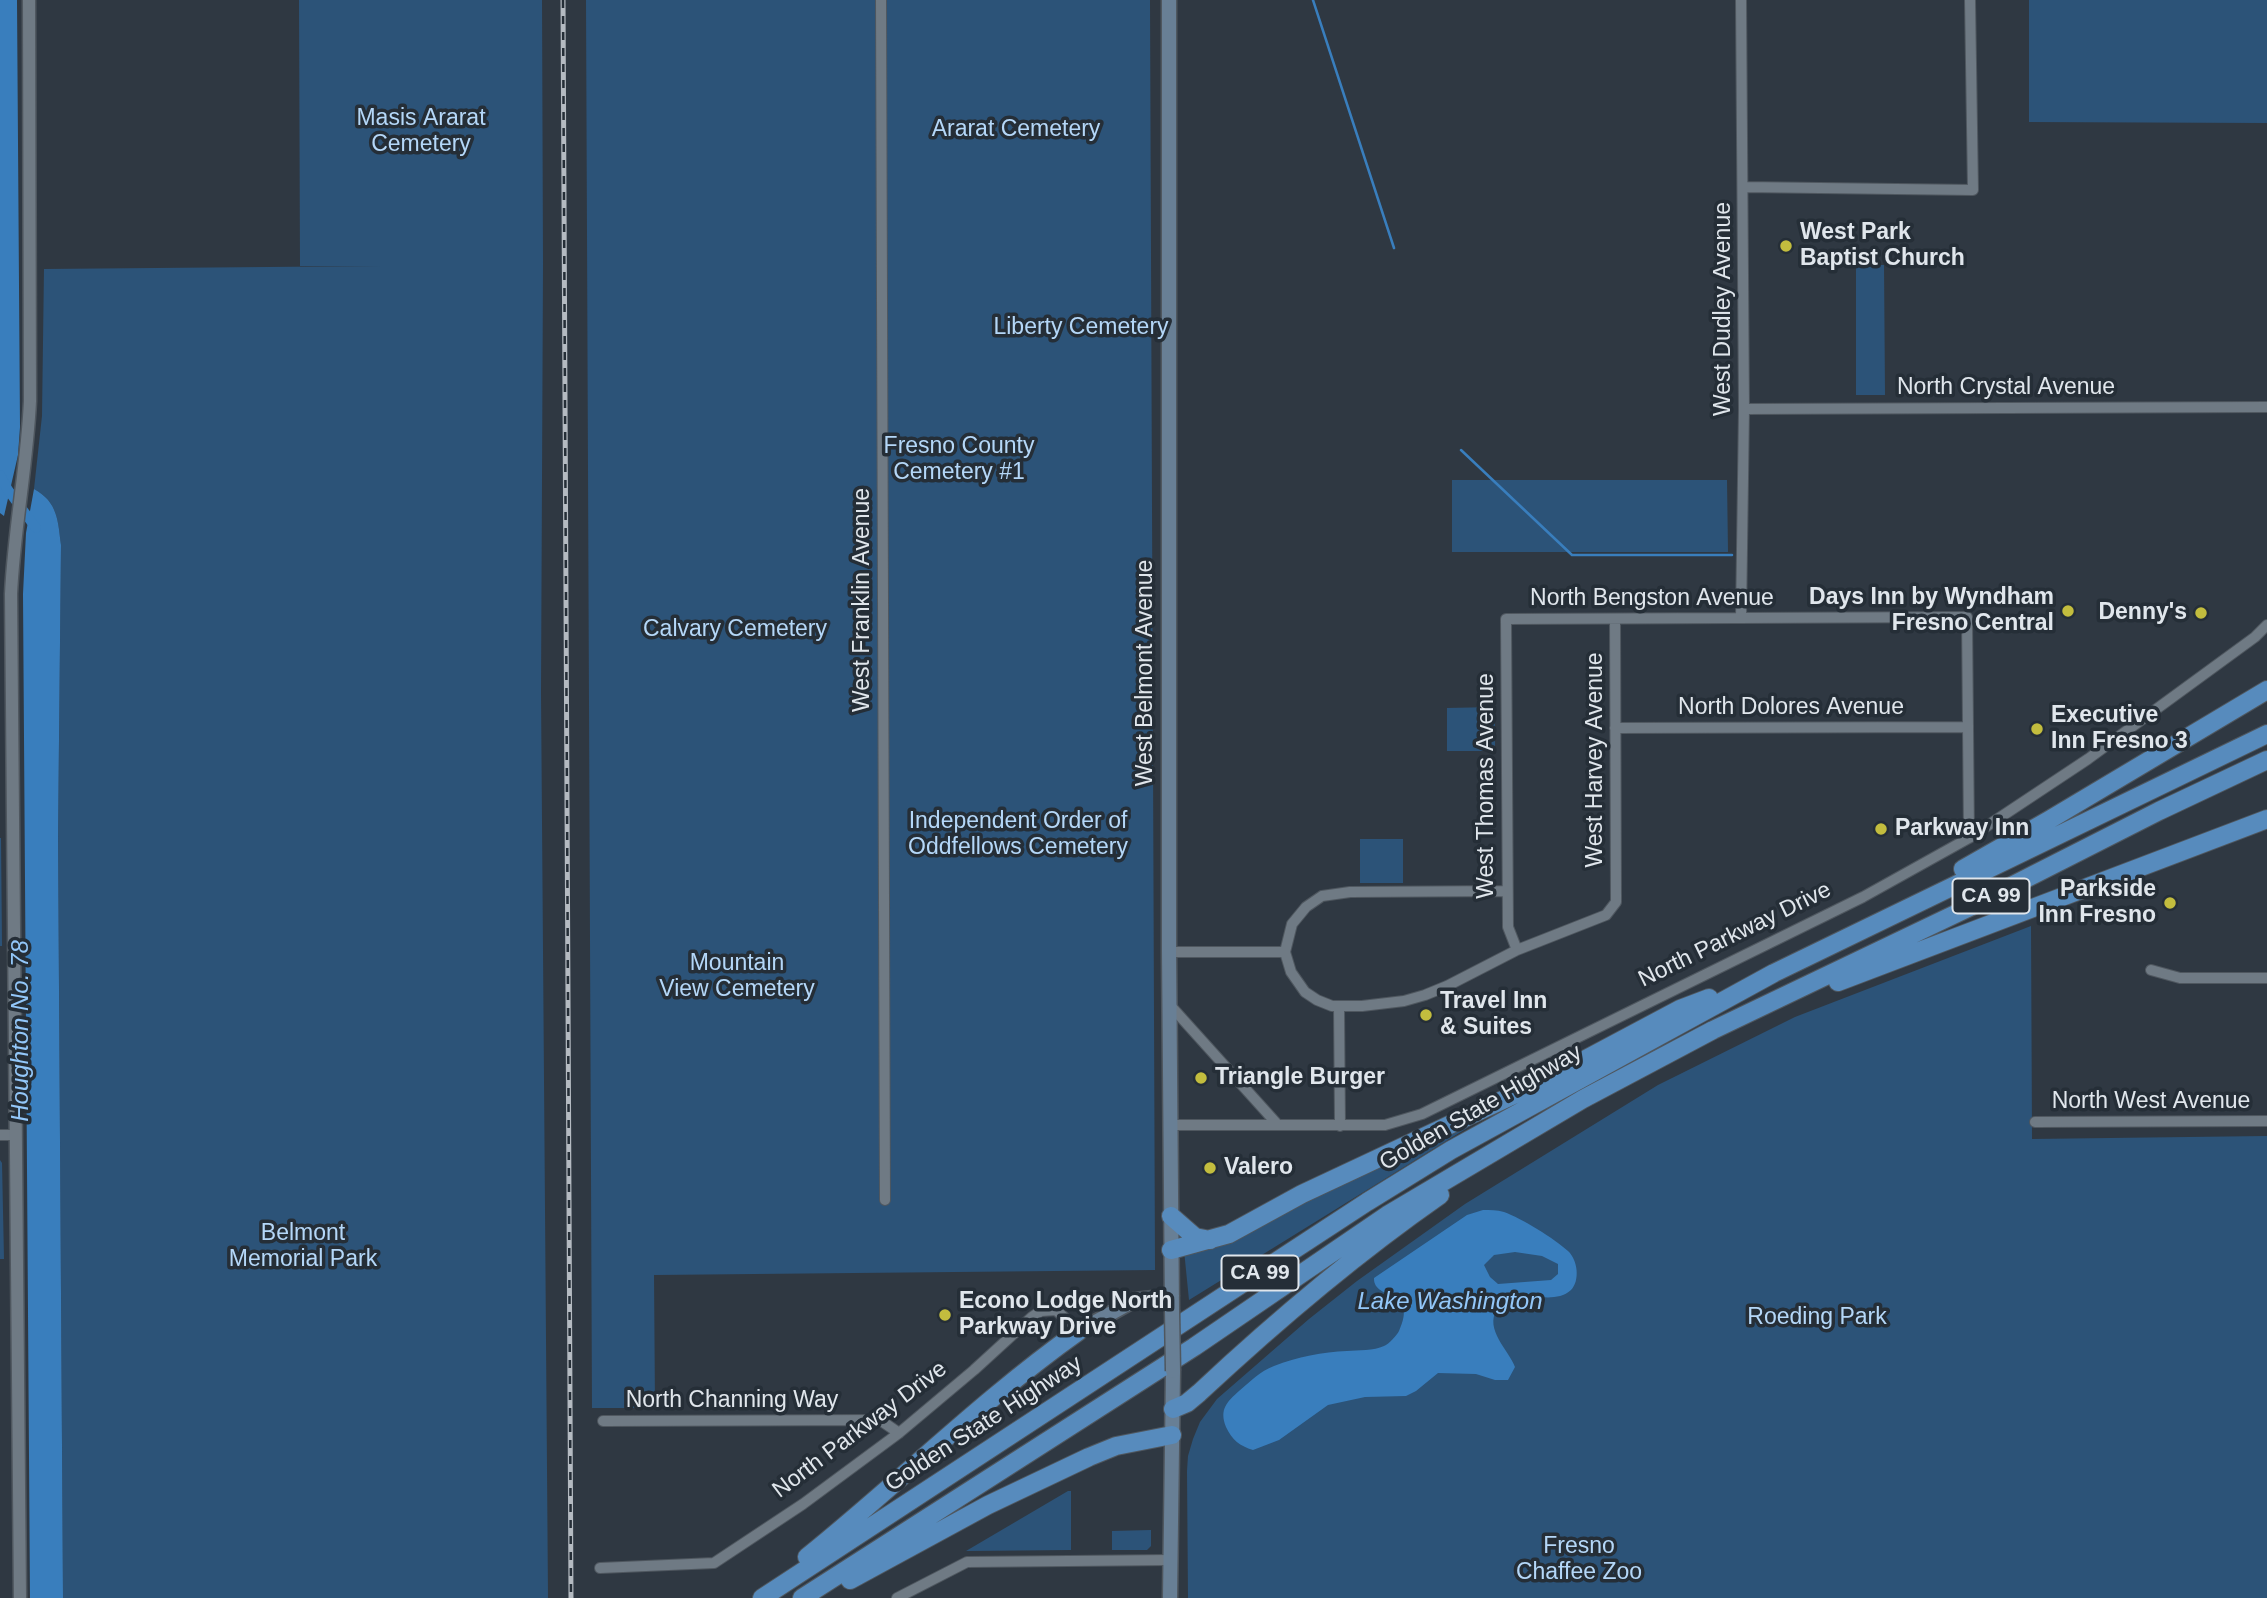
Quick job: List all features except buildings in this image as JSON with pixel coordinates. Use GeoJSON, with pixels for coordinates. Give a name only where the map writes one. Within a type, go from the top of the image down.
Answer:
{"type":"FeatureCollection","features":[{"type":"Feature","properties":{"kind":"highway"},"geometry":{"type":"LineString","coordinates":[[1924,900],[1941,881],[2039,827],[2267,690]]}},
{"type":"Feature","properties":{"kind":"highway","name":"Golden State Highway"},"geometry":{"type":"LineString","coordinates":[[759,1598],[1377,1195],[1451,1150],[1774,973],[2267,734]]}},
{"type":"Feature","properties":{"kind":"highway","name":"Golden State Highway"},"geometry":{"type":"LineString","coordinates":[[802,1598],[1194,1347],[1390,1214],[1583,1099],[1713,1030],[2267,760]]}},
{"type":"Feature","properties":{"kind":"highway"},"geometry":{"type":"LineString","coordinates":[[1713,1030],[2267,819]]}},
{"type":"Feature","properties":{"kind":"highway"},"geometry":{"type":"LineString","coordinates":[[1171,1250],[1229,1234],[1302,1194],[1556,1075],[1680,1010],[1774,973]]}},
{"type":"Feature","properties":{"kind":"highway"},"geometry":{"type":"LineString","coordinates":[[1173,1409],[1187,1403],[1199,1393],[1306,1297],[1398,1225],[1463,1180],[1503,1146]]}},
{"type":"Feature","properties":{"kind":"highway"},"geometry":{"type":"LineString","coordinates":[[1171,1216],[1195,1237],[1210,1240]]}},
{"type":"Feature","properties":{"kind":"highway"},"geometry":{"type":"LineString","coordinates":[[759,1598],[1035,1363],[1079,1331]]}},
{"type":"Feature","properties":{"kind":"highway"},"geometry":{"type":"LineString","coordinates":[[816,1598],[988,1505],[1089,1457],[1116,1446],[1172,1435]]}},
{"type":"Feature","properties":{"kind":"main road","name":"West Belmont Avenue"},"geometry":{"type":"LineString","coordinates":[[1169,0],[1169,1003],[1173,1371],[1170,1598]]}},
{"type":"Feature","properties":{"kind":"main road"},"geometry":{"type":"LineString","coordinates":[[1079,1331],[1135,1300],[1172,1303]]}},
{"type":"Feature","properties":{"kind":"street"},"geometry":{"type":"LineString","coordinates":[[20,1598],[11,594],[30,401],[29,0]]}},
{"type":"Feature","properties":{"kind":"street","name":"West Franklin Avenue"},"geometry":{"type":"LineString","coordinates":[[881,0],[885,1200]]}},
{"type":"Feature","properties":{"kind":"street","name":"West Dudley Avenue"},"geometry":{"type":"LineString","coordinates":[[1741,0],[1744,409],[1741,618]]}},
{"type":"Feature","properties":{"kind":"street"},"geometry":{"type":"LineString","coordinates":[[1742,187],[1973,190],[1970,0]]}},
{"type":"Feature","properties":{"kind":"street","name":"North Crystal Avenue"},"geometry":{"type":"LineString","coordinates":[[1744,409],[2267,407]]}},
{"type":"Feature","properties":{"kind":"street","name":"North Bengston Avenue"},"geometry":{"type":"LineString","coordinates":[[1506,620],[1967,617],[1968,727]]}},
{"type":"Feature","properties":{"kind":"street","name":"West Harvey Avenue"},"geometry":{"type":"LineString","coordinates":[[1517,950],[1606,915],[1616,902],[1615,619]]}},
{"type":"Feature","properties":{"kind":"street","name":"West Thomas Avenue"},"geometry":{"type":"LineString","coordinates":[[1506,620],[1508,927],[1517,950]]}},
{"type":"Feature","properties":{"kind":"street","name":"North Parkway Drive"},"geometry":{"type":"LineString","coordinates":[[1170,1125],[1385,1125],[1422,1114],[1863,897],[1969,838],[2088,759],[2265,628]]}},
{"type":"Feature","properties":{"kind":"street"},"geometry":{"type":"LineString","coordinates":[[1968,727],[1969,838]]}},
{"type":"Feature","properties":{"kind":"street","name":"North Dolores Avenue"},"geometry":{"type":"LineString","coordinates":[[1615,728],[1968,727]]}},
{"type":"Feature","properties":{"kind":"street"},"geometry":{"type":"LineString","coordinates":[[1507,891],[1330,893],[1315,900],[1297,916],[1287,936],[1285,952],[1291,972],[1305,992],[1324,1004],[1339,1007],[1425,996],[1517,950]]}},
{"type":"Feature","properties":{"kind":"street"},"geometry":{"type":"LineString","coordinates":[[1169,952],[1285,952]]}},
{"type":"Feature","properties":{"kind":"street"},"geometry":{"type":"LineString","coordinates":[[2151,970],[2180,978],[2267,978]]}},
{"type":"Feature","properties":{"kind":"street"},"geometry":{"type":"LineString","coordinates":[[1169,1003],[1278,1125]]}},
{"type":"Feature","properties":{"kind":"street"},"geometry":{"type":"LineString","coordinates":[[1339,1007],[1340,1126]]}},
{"type":"Feature","properties":{"kind":"street","name":"North West Avenue"},"geometry":{"type":"LineString","coordinates":[[2035,1122],[2267,1121]]}},
{"type":"Feature","properties":{"kind":"street"},"geometry":{"type":"LineString","coordinates":[[0,1135],[15,1135]]}},
{"type":"Feature","properties":{"kind":"street","name":"North Parkway Drive"},"geometry":{"type":"LineString","coordinates":[[600,1568],[715,1563],[803,1504],[899,1433],[974,1370],[1023,1323],[1041,1311],[1059,1312],[1079,1331]]}},
{"type":"Feature","properties":{"kind":"street","name":"North Channing Way"},"geometry":{"type":"LineString","coordinates":[[603,1421],[880,1420],[899,1433]]}},
{"type":"Feature","properties":{"kind":"street"},"geometry":{"type":"LineString","coordinates":[[897,1598],[967,1562],[1170,1560]]}},
{"type":"Feature","properties":{"kind":"green space","name":"Belmont Memorial Park"},"geometry":{"type":"Polygon","coordinates":[[[299,0],[542,0],[541,692],[548,1598],[63,1598],[58,837],[61,545],[52,506],[34,489],[42,416],[44,269],[380,266],[300,266],[299,0]]]}},
{"type":"Feature","properties":{"kind":"green space"},"geometry":{"type":"Polygon","coordinates":[[[586,0],[1150,0],[1155,1270],[654,1275],[655,1408],[592,1408],[586,0]]]}},
{"type":"Feature","properties":{"kind":"green space"},"geometry":{"type":"Polygon","coordinates":[[[2029,0],[2267,0],[2267,123],[2029,122],[2029,0]]]}},
{"type":"Feature","properties":{"kind":"green space"},"geometry":{"type":"Polygon","coordinates":[[[1856,265],[1884,265],[1885,395],[1856,395],[1856,265]]]}},
{"type":"Feature","properties":{"kind":"green space"},"geometry":{"type":"Polygon","coordinates":[[[1452,480],[1727,480],[1728,552],[1452,552],[1452,480]]]}},
{"type":"Feature","properties":{"kind":"green space"},"geometry":{"type":"Polygon","coordinates":[[[1495,707],[1495,751],[1447,751],[1447,708],[1495,707]]]}},
{"type":"Feature","properties":{"kind":"green space"},"geometry":{"type":"Polygon","coordinates":[[[1,838],[2,946],[0,946],[1,838]]]}},
{"type":"Feature","properties":{"kind":"green space"},"geometry":{"type":"Polygon","coordinates":[[[1360,839],[1403,839],[1403,883],[1360,883],[1360,839]]]}},
{"type":"Feature","properties":{"kind":"green space","name":"Roeding Park"},"geometry":{"type":"Polygon","coordinates":[[[2031,926],[2032,1139],[2267,1136],[2267,1598],[1188,1598],[1188,1456],[1200,1422],[1217,1399],[1309,1319],[1357,1281],[1465,1204],[1658,1085],[1795,1017],[2031,926]]]}},
{"type":"Feature","properties":{"kind":"green space"},"geometry":{"type":"Polygon","coordinates":[[[1469,1115],[1472,1125],[1189,1300],[1184,1250],[1469,1115]]]}},
{"type":"Feature","properties":{"kind":"green space"},"geometry":{"type":"Polygon","coordinates":[[[0,1160],[2,1163],[4,1259],[0,1259],[0,1160]]]}},
{"type":"Feature","properties":{"kind":"green space"},"geometry":{"type":"Polygon","coordinates":[[[1071,1491],[1071,1550],[966,1551],[1071,1491]]]}},
{"type":"Feature","properties":{"kind":"green space"},"geometry":{"type":"Polygon","coordinates":[[[1151,1530],[1151,1546],[1147,1550],[1112,1550],[1112,1531],[1151,1530]]]}},
{"type":"Feature","properties":{"kind":"water"},"geometry":{"type":"Polygon","coordinates":[[[0,0],[17,0],[20,427],[18,455],[4,516],[0,513],[0,0]]]}},
{"type":"Feature","properties":{"kind":"water"},"geometry":{"type":"Polygon","coordinates":[[[34,489],[52,506],[61,545],[58,837],[63,1598],[30,1598],[23,594],[26,533],[34,489]]]}},
{"type":"Feature","properties":{"kind":"water","name":"Lake Washington"},"geometry":{"type":"Polygon","coordinates":[[[1483,1210],[1511,1215],[1562,1246],[1576,1265],[1576,1281],[1571,1290],[1553,1297],[1513,1297],[1504,1301],[1497,1309],[1493,1325],[1495,1332],[1515,1367],[1508,1380],[1495,1380],[1476,1374],[1438,1373],[1406,1396],[1365,1397],[1328,1405],[1279,1440],[1253,1450],[1234,1439],[1224,1421],[1225,1406],[1264,1371],[1283,1363],[1329,1352],[1376,1349],[1390,1341],[1399,1331],[1404,1318],[1403,1308],[1394,1297],[1380,1290],[1374,1278],[1467,1215],[1483,1210]],[[1515,1252],[1494,1255],[1484,1265],[1490,1277],[1498,1284],[1551,1280],[1558,1274],[1558,1264],[1542,1256],[1515,1252]]]}},
{"type":"Feature","properties":{"kind":"waterway"},"geometry":{"type":"LineString","coordinates":[[1313,0],[1394,248]]}},
{"type":"Feature","properties":{"kind":"waterway"},"geometry":{"type":"LineString","coordinates":[[1461,450],[1572,555],[1732,555]]}},
{"type":"Feature","properties":{"kind":"waterway","name":"Houghton No. 78"},"geometry":{"type":"LineString","coordinates":[[0,475],[36,528]]}},
{"type":"Feature","properties":{"kind":"railway"},"geometry":{"type":"LineString","coordinates":[[563,0],[571,1598]]}},
{"type":"Feature","properties":{"kind":"place","name":"West Park Baptist Church"},"geometry":{"type":"Point","coordinates":[1786,246]}},
{"type":"Feature","properties":{"kind":"place","name":"Days Inn by Wyndham Fresno Central"},"geometry":{"type":"Point","coordinates":[2068,611]}},
{"type":"Feature","properties":{"kind":"place","name":"Denny's"},"geometry":{"type":"Point","coordinates":[2201,613]}},
{"type":"Feature","properties":{"kind":"place","name":"Executive Inn Fresno 3"},"geometry":{"type":"Point","coordinates":[2037,729]}},
{"type":"Feature","properties":{"kind":"place","name":"Parkway Inn"},"geometry":{"type":"Point","coordinates":[1881,829]}},
{"type":"Feature","properties":{"kind":"place","name":"Parkside Inn Fresno"},"geometry":{"type":"Point","coordinates":[2170,903]}},
{"type":"Feature","properties":{"kind":"place","name":"Travel Inn & Suites"},"geometry":{"type":"Point","coordinates":[1426,1015]}},
{"type":"Feature","properties":{"kind":"place","name":"Triangle Burger"},"geometry":{"type":"Point","coordinates":[1201,1078]}},
{"type":"Feature","properties":{"kind":"place","name":"Valero"},"geometry":{"type":"Point","coordinates":[1210,1168]}},
{"type":"Feature","properties":{"kind":"place","name":"Econo Lodge North Parkway Drive"},"geometry":{"type":"Point","coordinates":[945,1315]}},
{"type":"Feature","properties":{"kind":"park label","name":"Ararat Cemetery"},"geometry":{"type":"Point","coordinates":[1016,130]}},
{"type":"Feature","properties":{"kind":"park label","name":"Masis Ararat Cemetery"},"geometry":{"type":"Point","coordinates":[421,132]}},
{"type":"Feature","properties":{"kind":"park label","name":"Liberty Cemetery"},"geometry":{"type":"Point","coordinates":[1081,328]}},
{"type":"Feature","properties":{"kind":"park label","name":"Fresno County Cemetery #1"},"geometry":{"type":"Point","coordinates":[959,460]}},
{"type":"Feature","properties":{"kind":"park label","name":"Calvary Cemetery"},"geometry":{"type":"Point","coordinates":[735,630]}},
{"type":"Feature","properties":{"kind":"park label","name":"Independent Order of Oddfellows Cemetery"},"geometry":{"type":"Point","coordinates":[1018,835]}},
{"type":"Feature","properties":{"kind":"park label","name":"Mountain View Cemetery"},"geometry":{"type":"Point","coordinates":[737,977]}},
{"type":"Feature","properties":{"kind":"park label","name":"Fresno Chaffee Zoo"},"geometry":{"type":"Point","coordinates":[1579,1560]}}]}
